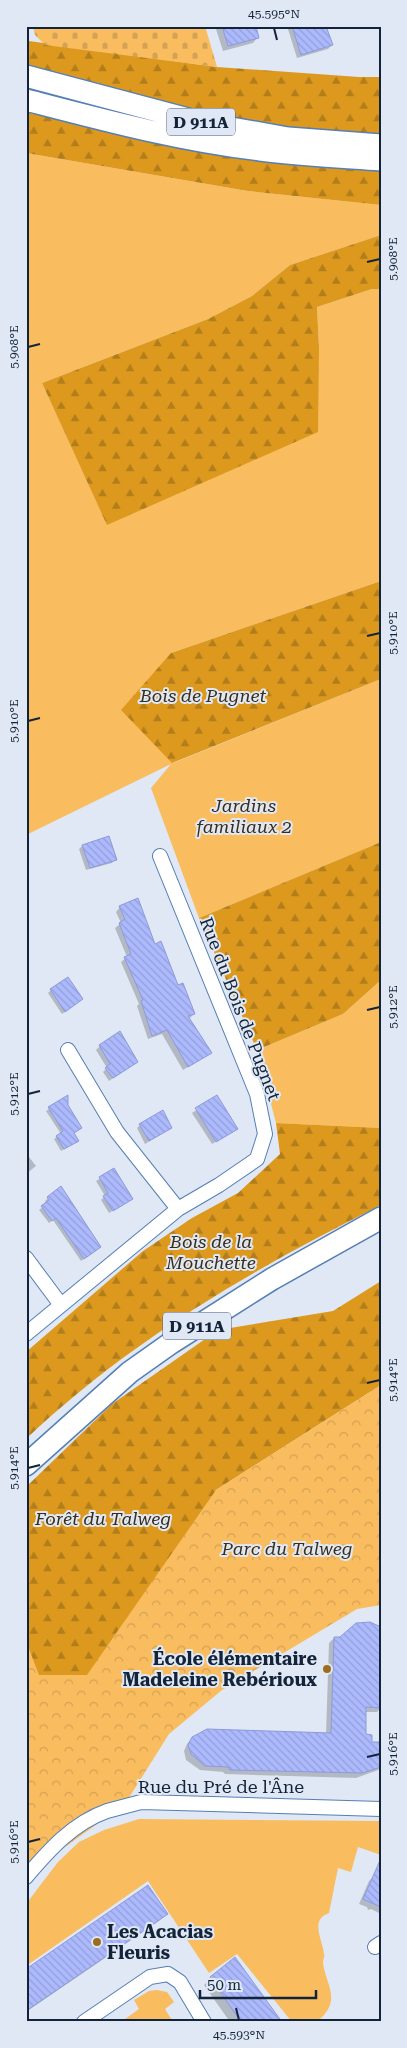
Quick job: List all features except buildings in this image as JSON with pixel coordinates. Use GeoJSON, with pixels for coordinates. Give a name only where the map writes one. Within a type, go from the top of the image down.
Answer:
{"type":"FeatureCollection","features":[{"type":"Feature","properties":{"kind":"main road","name":"D 911A"},"geometry":{"type":"LineString","coordinates":[[26,76],[204,123],[288,138],[381,145]]}},
{"type":"Feature","properties":{"kind":"main road","name":"D 911A"},"geometry":{"type":"LineString","coordinates":[[26,100],[121,123],[258,150],[381,160]]}},
{"type":"Feature","properties":{"kind":"main road","name":"D 911A"},"geometry":{"type":"LineString","coordinates":[[28,1464],[130,1372],[171,1342],[281,1274],[381,1218]]}},
{"type":"Feature","properties":{"kind":"street","name":"Rue du Bois de Pugnet"},"geometry":{"type":"LineString","coordinates":[[26,1334],[178,1208],[219,1185],[257,1159],[265,1134],[257,1094],[160,856]]}},
{"type":"Feature","properties":{"kind":"street"},"geometry":{"type":"LineString","coordinates":[[68,1050],[116,1132],[178,1208]]}},
{"type":"Feature","properties":{"kind":"street"},"geometry":{"type":"LineString","coordinates":[[26,1258],[61,1305]]}},
{"type":"Feature","properties":{"kind":"street","name":"Rue du Pré de l'Âne"},"geometry":{"type":"LineString","coordinates":[[26,1877],[53,1846],[77,1826],[105,1812],[141,1802],[381,1809]]}},
{"type":"Feature","properties":{"kind":"street"},"geometry":{"type":"LineString","coordinates":[[84,2022],[150,1976],[168,1974],[180,1982],[204,2022]]}},
{"type":"Feature","properties":{"kind":"green space"},"geometry":{"type":"Polygon","coordinates":[[[33,26],[205,26],[217,67],[45,45],[35,35],[33,26]]]}},
{"type":"Feature","properties":{"kind":"green space"},"geometry":{"type":"Polygon","coordinates":[[[26,42],[217,67],[381,77],[381,205],[248,191],[26,153],[26,42]]]}},
{"type":"Feature","properties":{"kind":"green space","name":"Jardins familiaux 2"},"geometry":{"type":"Polygon","coordinates":[[[26,153],[248,191],[381,205],[381,235],[290,265],[252,296],[208,319],[42,383],[107,524],[319,348],[317,307],[372,289],[381,289],[381,581],[171,653],[173,763],[381,679],[381,842],[199,918],[151,788],[171,764],[26,835],[26,153]]]}},
{"type":"Feature","properties":{"kind":"green space"},"geometry":{"type":"Polygon","coordinates":[[[381,235],[381,289],[372,289],[317,307],[319,348],[318,432],[107,525],[42,383],[208,319],[252,296],[290,265],[381,235]]]}},
{"type":"Feature","properties":{"kind":"green space","name":"Bois de Pugnet"},"geometry":{"type":"Polygon","coordinates":[[[381,581],[381,679],[172,763],[121,710],[171,653],[381,581]]]}},
{"type":"Feature","properties":{"kind":"green space"},"geometry":{"type":"Polygon","coordinates":[[[381,842],[381,980],[343,1014],[257,1050],[199,918],[381,842]]]}},
{"type":"Feature","properties":{"kind":"green space"},"geometry":{"type":"Polygon","coordinates":[[[381,980],[381,1128],[276,1123],[257,1050],[343,1014],[381,980]]]}},
{"type":"Feature","properties":{"kind":"green space","name":"Bois de la Mouchette"},"geometry":{"type":"Polygon","coordinates":[[[276,1123],[381,1128],[381,1205],[333,1229],[240,1281],[150,1338],[66,1403],[26,1439],[26,1352],[143,1251],[192,1218],[238,1193],[280,1154],[276,1123]]]}},
{"type":"Feature","properties":{"kind":"green space","name":"Forêt du Talweg"},"geometry":{"type":"Polygon","coordinates":[[[381,1281],[381,1385],[216,1490],[162,1666],[26,1695],[26,1487],[112,1404],[218,1330],[333,1311],[381,1281]]]}},
{"type":"Feature","properties":{"kind":"green space","name":"Parc du Talweg"},"geometry":{"type":"Polygon","coordinates":[[[381,1385],[381,1605],[357,1609],[222,1690],[169,1734],[125,1804],[26,1875],[26,1641],[39,1675],[87,1675],[216,1490],[381,1385]]]}},
{"type":"Feature","properties":{"kind":"green space"},"geometry":{"type":"Polygon","coordinates":[[[139,1819],[381,1821],[381,1855],[358,1847],[351,1872],[338,1868],[329,1913],[323,1916],[318,1925],[324,1955],[324,1968],[331,1993],[330,2005],[320,2019],[313,2023],[292,2022],[237,1954],[209,1973],[148,1881],[26,1966],[26,1904],[58,1862],[79,1842],[104,1830],[139,1819]]]}},
{"type":"Feature","properties":{"kind":"green space"},"geometry":{"type":"Polygon","coordinates":[[[149,1991],[167,1992],[174,2002],[165,2009],[173,2022],[121,2022],[139,2009],[134,2000],[149,1991]]]}},
{"type":"Feature","properties":{"kind":"place","name":"École élémentaire Madeleine Rebérioux"},"geometry":{"type":"Point","coordinates":[327,1669]}},
{"type":"Feature","properties":{"kind":"place","name":"Les Acacias Fleuris"},"geometry":{"type":"Point","coordinates":[97,1942]}}]}
